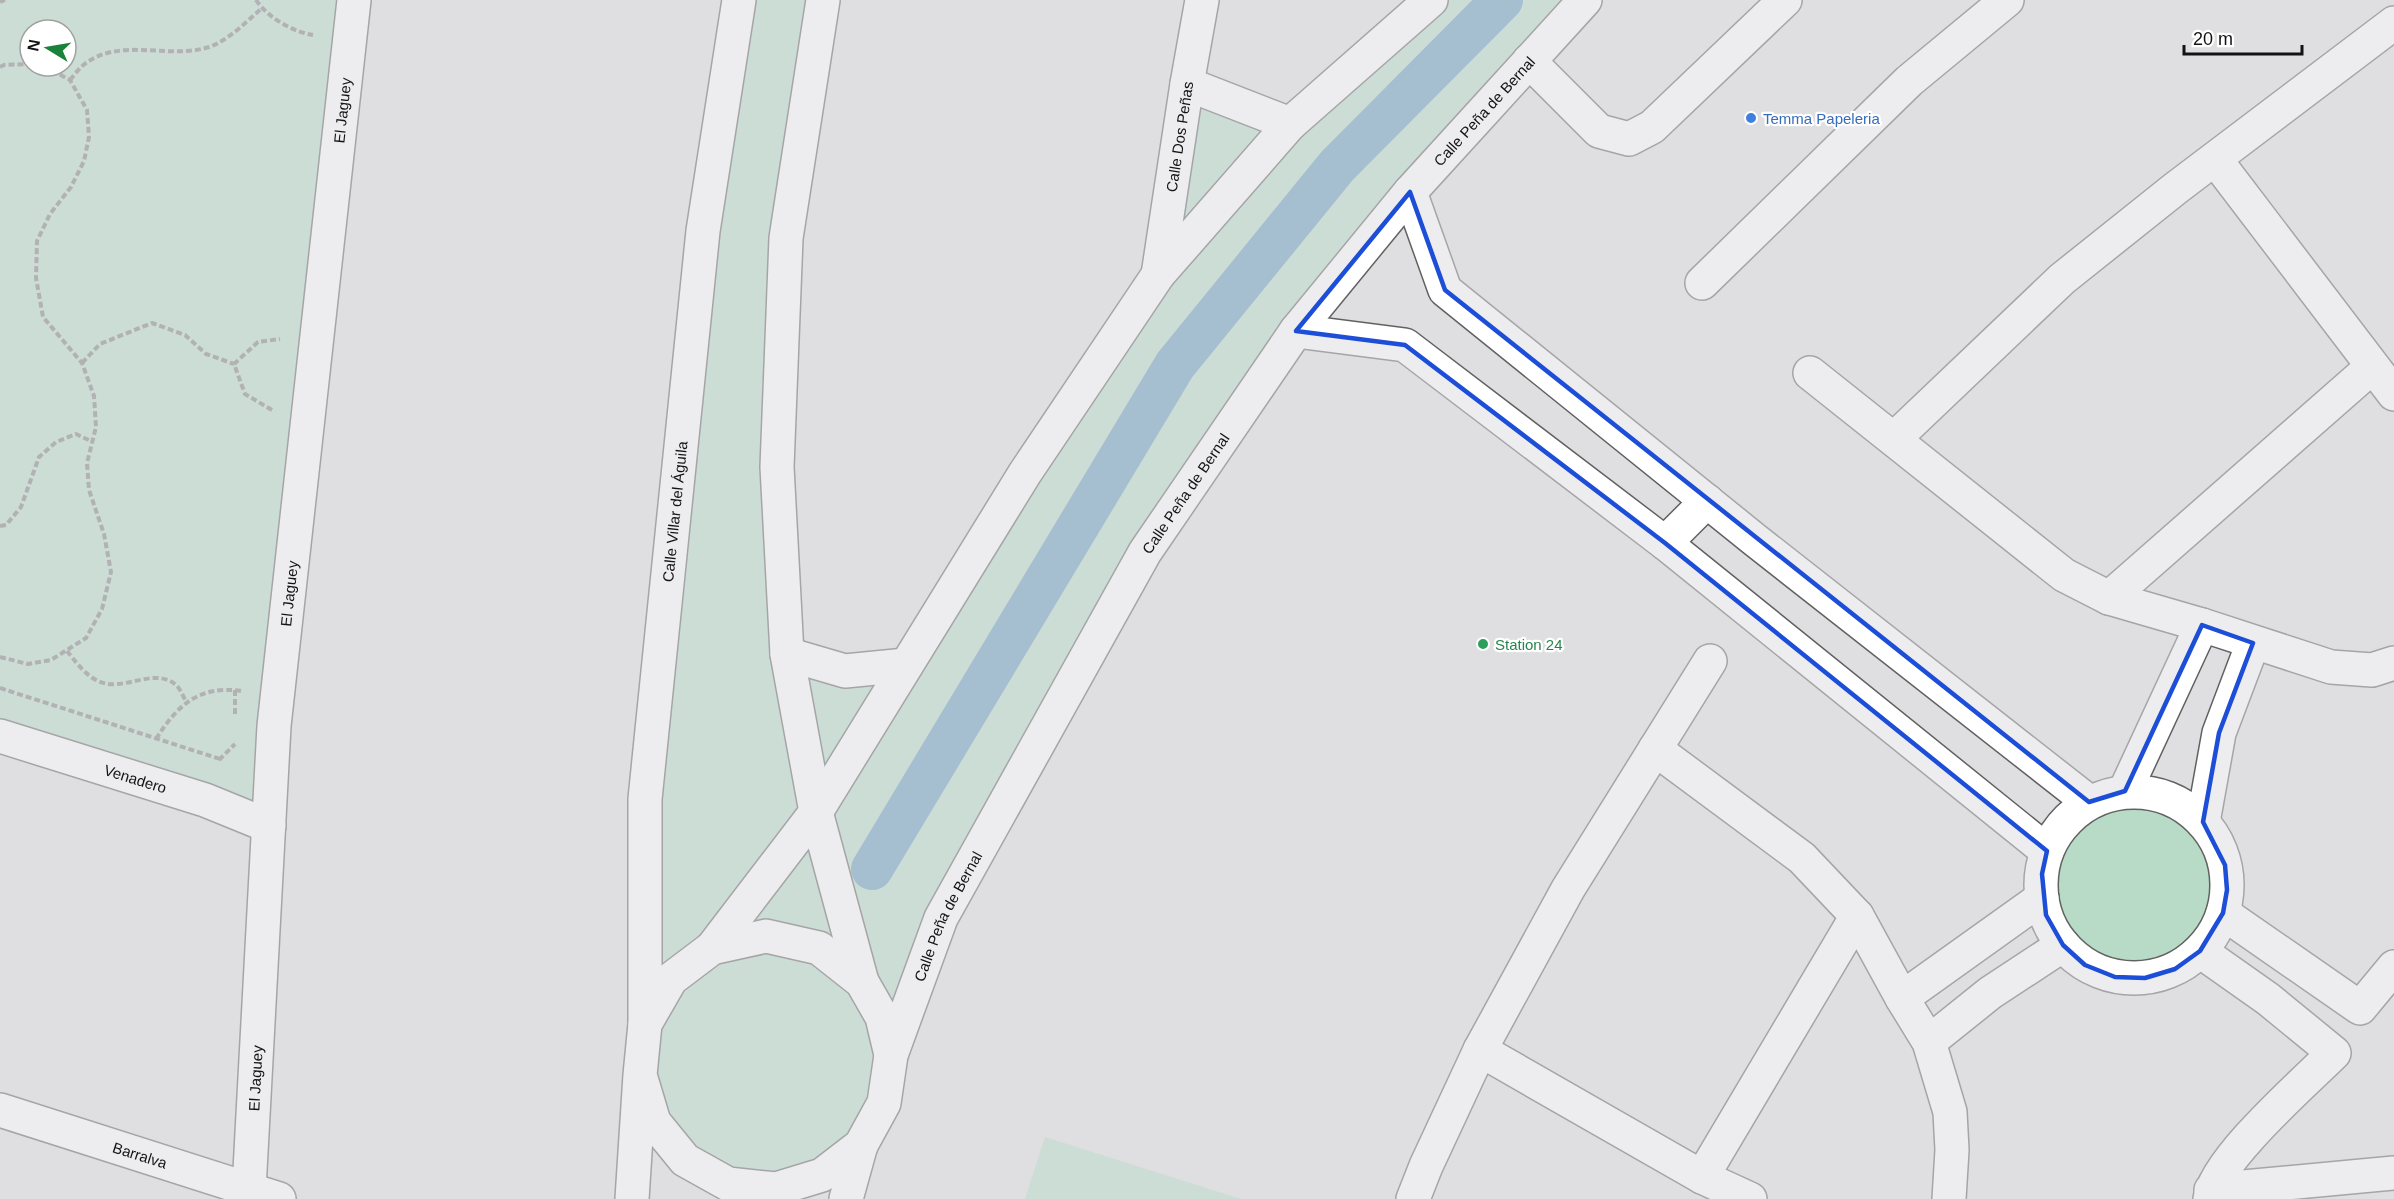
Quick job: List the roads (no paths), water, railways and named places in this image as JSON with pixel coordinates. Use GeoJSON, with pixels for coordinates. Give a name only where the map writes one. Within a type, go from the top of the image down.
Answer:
{"type":"FeatureCollection","features":[{"type":"Feature","properties":{"kind":"street","name":"El Jaguey"},"geometry":{"type":"LineString","coordinates":[[264,1194],[269,826],[276,710],[354,0]]}},
{"type":"Feature","properties":{"kind":"street","name":"Calle Villar del Águila"},"geometry":{"type":"LineString","coordinates":[[640,1075],[645,1024],[645,799],[703,231],[739,0]]}},
{"type":"Feature","properties":{"kind":"street"},"geometry":{"type":"LineString","coordinates":[[823,0],[786,238],[777,466],[787,654],[816,812],[862,982],[882,1017],[891,1055],[884,1102],[861,1145],[846,1199]]}},
{"type":"Feature","properties":{"kind":"street","name":"Calle Dos Peñas"},"geometry":{"type":"LineString","coordinates":[[1158,275],[1202,0]]}},
{"type":"Feature","properties":{"kind":"street"},"geometry":{"type":"LineString","coordinates":[[645,1024],[671,979],[712,948],[816,812],[1025,473],[1158,275],[1290,124],[1431,0]]}},
{"type":"Feature","properties":{"kind":"street","name":"Calle Peña de Bernal"},"geometry":{"type":"LineString","coordinates":[[891,1055],[941,918],[1145,552],[1296,331],[1410,192],[1585,0]]}},
{"type":"Feature","properties":{"kind":"street"},"geometry":{"type":"LineString","coordinates":[[1529,61],[1599,131],[1629,139],[1652,127],[1785,0]]}},
{"type":"Feature","properties":{"kind":"street"},"geometry":{"type":"LineString","coordinates":[[1702,282],[1909,81],[2007,0]]}},
{"type":"Feature","properties":{"kind":"street"},"geometry":{"type":"LineString","coordinates":[[1894,439],[2062,279],[2394,23]]}},
{"type":"Feature","properties":{"kind":"street"},"geometry":{"type":"LineString","coordinates":[[1187,84],[1290,124]]}},
{"type":"Feature","properties":{"kind":"street"},"geometry":{"type":"LineString","coordinates":[[2215,159],[2394,394]]}},
{"type":"Feature","properties":{"kind":"street"},"geometry":{"type":"LineString","coordinates":[[1410,192],[1445,290],[1707,501],[2089,802]]}},
{"type":"Feature","properties":{"kind":"street"},"geometry":{"type":"LineString","coordinates":[[1296,331],[1405,345],[1665,543],[2047,851]]}},
{"type":"Feature","properties":{"kind":"street"},"geometry":{"type":"LineString","coordinates":[[2109,598],[2372,367]]}},
{"type":"Feature","properties":{"kind":"street"},"geometry":{"type":"LineString","coordinates":[[1810,373],[2064,575],[2109,598],[2202,625],[2331,667],[2372,670],[2394,663]]}},
{"type":"Feature","properties":{"kind":"street"},"geometry":{"type":"LineString","coordinates":[[1665,543],[1707,501]]}},
{"type":"Feature","properties":{"kind":"street"},"geometry":{"type":"LineString","coordinates":[[2125,791],[2202,625]]}},
{"type":"Feature","properties":{"kind":"street"},"geometry":{"type":"LineString","coordinates":[[2204,822],[2219,733],[2253,643]]}},
{"type":"Feature","properties":{"kind":"street"},"geometry":{"type":"LineString","coordinates":[[787,654],[846,671],[906,665]]}},
{"type":"Feature","properties":{"kind":"street"},"geometry":{"type":"LineString","coordinates":[[1413,1199],[1480,1050],[1568,888],[1710,661]]}},
{"type":"Feature","properties":{"kind":"street","name":"Venadero"},"geometry":{"type":"LineString","coordinates":[[0,736],[205,800],[269,826]]}},
{"type":"Feature","properties":{"kind":"street"},"geometry":{"type":"LineString","coordinates":[[1654,749],[1802,858],[1857,916],[1929,1042],[1950,1112],[1952,1150],[1949,1199]]}},
{"type":"Feature","properties":{"kind":"street"},"geometry":{"type":"LineString","coordinates":[[2125,791],[2154,793],[2181,803],[2204,822],[2217,842],[2225,865],[2227,890],[2223,913],[2214,933],[2200,951],[2175,969],[2145,978],[2115,976],[2085,965],[2062,945],[2046,915],[2042,898],[2042,874],[2047,851],[2064,823],[2089,802],[2125,791]]}},
{"type":"Feature","properties":{"kind":"street"},"geometry":{"type":"LineString","coordinates":[[1902,998],[2042,898]]}},
{"type":"Feature","properties":{"kind":"street"},"geometry":{"type":"LineString","coordinates":[[2223,913],[2360,1008],[2394,968]]}},
{"type":"Feature","properties":{"kind":"street"},"geometry":{"type":"LineString","coordinates":[[1702,1177],[1857,916]]}},
{"type":"Feature","properties":{"kind":"street"},"geometry":{"type":"LineString","coordinates":[[712,948],[766,936],[819,948],[862,982]]}},
{"type":"Feature","properties":{"kind":"street"},"geometry":{"type":"LineString","coordinates":[[1929,1042],[1990,993],[2062,945]]}},
{"type":"Feature","properties":{"kind":"street"},"geometry":{"type":"LineString","coordinates":[[2200,951],[2268,999],[2334,1053],[2241,1145],[2210,1194]]}},
{"type":"Feature","properties":{"kind":"street"},"geometry":{"type":"LineString","coordinates":[[1480,1050],[1702,1177],[1750,1199]]}},
{"type":"Feature","properties":{"kind":"street"},"geometry":{"type":"LineString","coordinates":[[640,1075],[654,1122],[679,1153],[685,1160],[728,1184],[776,1188],[822,1175],[861,1145]]}},
{"type":"Feature","properties":{"kind":"street"},"geometry":{"type":"LineString","coordinates":[[632,1199],[640,1075]]}},
{"type":"Feature","properties":{"kind":"street","name":"Barralva"},"geometry":{"type":"LineString","coordinates":[[0,1110],[264,1194]]}},
{"type":"Feature","properties":{"kind":"street"},"geometry":{"type":"LineString","coordinates":[[2210,1194],[2394,1173]]}},
{"type":"Feature","properties":{"kind":"waterway"},"geometry":{"type":"LineString","coordinates":[[872,869],[1175,365],[1337,166],[1502,0]]}},
{"type":"Feature","properties":{"kind":"place","name":"Temma Papeleria"},"geometry":{"type":"Point","coordinates":[1751,118]}},
{"type":"Feature","properties":{"kind":"place","name":"Station 24"},"geometry":{"type":"Point","coordinates":[1483,644]}}]}
